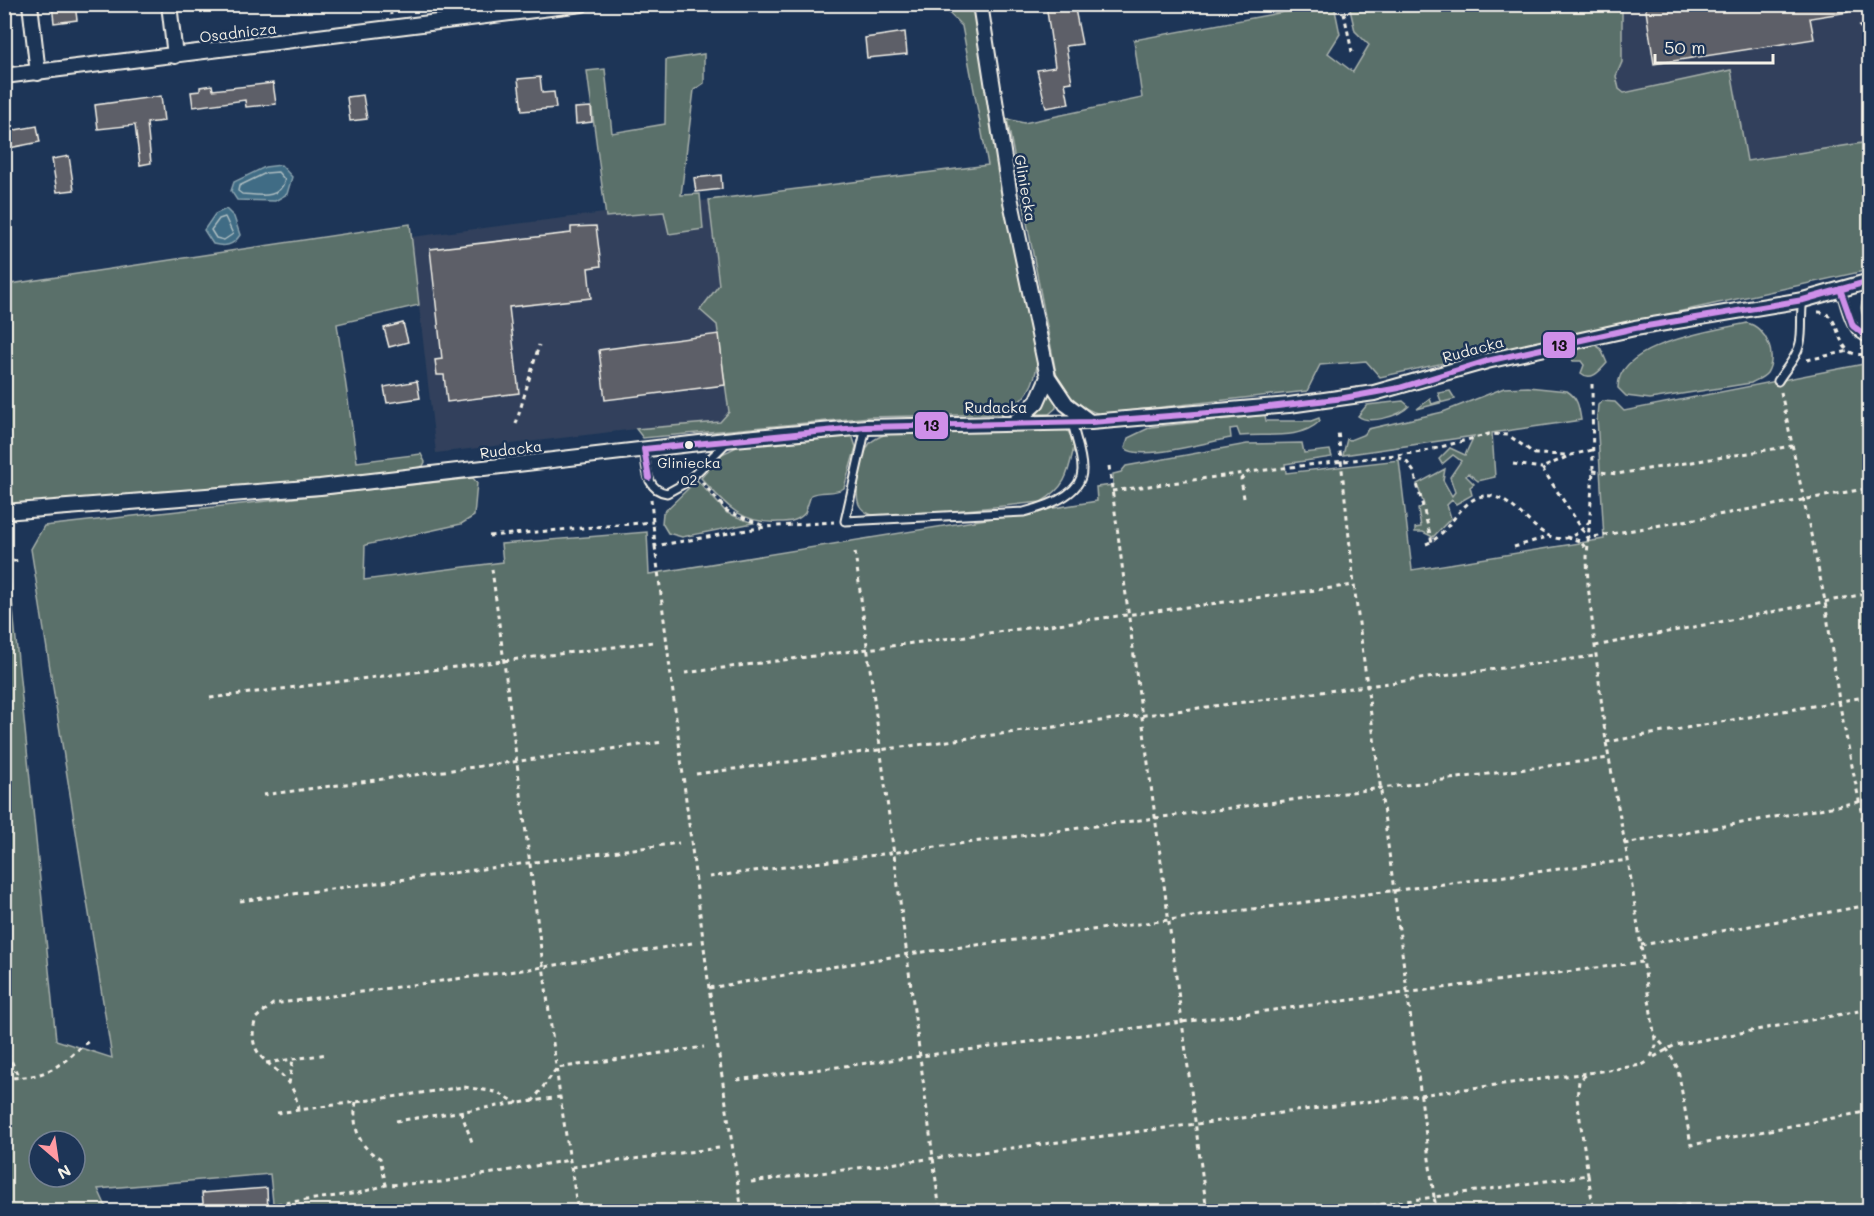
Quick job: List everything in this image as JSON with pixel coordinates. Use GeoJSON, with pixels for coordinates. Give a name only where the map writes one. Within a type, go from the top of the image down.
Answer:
{"type":"FeatureCollection","features":[{"type":"Feature","properties":{"kind":"street"},"geometry":{"type":"LineString","coordinates":[[30,4],[38,73]]}},
{"type":"Feature","properties":{"kind":"street"},"geometry":{"type":"LineString","coordinates":[[169,4],[176,56]]}},
{"type":"Feature","properties":{"kind":"street","name":"Osadnicza"},"geometry":{"type":"LineString","coordinates":[[4,76],[582,4]]}},
{"type":"Feature","properties":{"kind":"street","name":"Gliniecka"},"geometry":{"type":"LineString","coordinates":[[980,4],[1010,197],[1048,376],[1066,404],[1091,422]]}},
{"type":"Feature","properties":{"kind":"street","name":"Rudacka"},"geometry":{"type":"LineString","coordinates":[[4,512],[320,487],[734,439],[866,427],[1091,422],[1235,411],[1358,396],[1399,388],[1487,361],[1635,328],[1803,300],[1869,280]]}},
{"type":"Feature","properties":{"kind":"street"},"geometry":{"type":"LineString","coordinates":[[1014,423],[1037,402],[1048,376]]}},
{"type":"Feature","properties":{"kind":"lane"},"geometry":{"type":"LineString","coordinates":[[1840,290],[1855,331],[1869,339]]}},
{"type":"Feature","properties":{"kind":"lane"},"geometry":{"type":"LineString","coordinates":[[1778,381],[1791,363],[1800,343],[1799,316],[1803,300]]}},
{"type":"Feature","properties":{"kind":"lane"},"geometry":{"type":"LineString","coordinates":[[866,427],[845,521],[1024,512],[1045,505],[1064,495],[1076,485],[1083,471],[1072,422]]}},
{"type":"Feature","properties":{"kind":"lane"},"geometry":{"type":"LineString","coordinates":[[644,449],[650,484],[658,491],[670,492],[695,474],[722,446],[734,439]]}},
{"type":"Feature","properties":{"kind":"path"},"geometry":{"type":"LineString","coordinates":[[1342,4],[1352,52]]}},
{"type":"Feature","properties":{"kind":"path"},"geometry":{"type":"LineString","coordinates":[[1859,27],[1869,26]]}},
{"type":"Feature","properties":{"kind":"path"},"geometry":{"type":"LineString","coordinates":[[1799,316],[1821,312],[1828,314],[1834,321],[1839,340],[1849,351],[1856,354],[1869,353]]}},
{"type":"Feature","properties":{"kind":"path"},"geometry":{"type":"LineString","coordinates":[[516,424],[538,345]]}},
{"type":"Feature","properties":{"kind":"path"},"geometry":{"type":"LineString","coordinates":[[1791,363],[1849,351]]}},
{"type":"Feature","properties":{"kind":"path"},"geometry":{"type":"LineString","coordinates":[[1778,381],[1825,601],[1839,701],[1869,855]]}},
{"type":"Feature","properties":{"kind":"path"},"geometry":{"type":"LineString","coordinates":[[1592,384],[1593,471],[1587,552],[1595,656],[1606,742],[1628,860],[1656,1049],[1649,1061]]}},
{"type":"Feature","properties":{"kind":"path"},"geometry":{"type":"LineString","coordinates":[[1338,431],[1354,585],[1437,1212]]}},
{"type":"Feature","properties":{"kind":"path"},"geometry":{"type":"LineString","coordinates":[[1112,491],[1396,456],[1489,434],[1508,435],[1535,454],[1571,455]]}},
{"type":"Feature","properties":{"kind":"path"},"geometry":{"type":"LineString","coordinates":[[1593,471],[1617,474],[1792,446]]}},
{"type":"Feature","properties":{"kind":"path"},"geometry":{"type":"LineString","coordinates":[[1513,464],[1542,468],[1571,455],[1592,450]]}},
{"type":"Feature","properties":{"kind":"path"},"geometry":{"type":"LineString","coordinates":[[1396,456],[1407,462],[1414,472],[1432,542]]}},
{"type":"Feature","properties":{"kind":"path"},"geometry":{"type":"LineString","coordinates":[[1109,466],[1207,1212]]}},
{"type":"Feature","properties":{"kind":"path"},"geometry":{"type":"LineString","coordinates":[[1542,468],[1588,538]]}},
{"type":"Feature","properties":{"kind":"path"},"geometry":{"type":"LineString","coordinates":[[1244,498],[1241,479],[1246,473]]}},
{"type":"Feature","properties":{"kind":"path"},"geometry":{"type":"LineString","coordinates":[[695,474],[727,511],[765,527]]}},
{"type":"Feature","properties":{"kind":"path"},"geometry":{"type":"LineString","coordinates":[[650,484],[655,546],[709,988],[742,1212]]}},
{"type":"Feature","properties":{"kind":"path"},"geometry":{"type":"LineString","coordinates":[[1588,538],[1869,488]]}},
{"type":"Feature","properties":{"kind":"path"},"geometry":{"type":"LineString","coordinates":[[1425,544],[1443,534],[1469,502],[1483,496],[1506,503],[1548,536]]}},
{"type":"Feature","properties":{"kind":"path"},"geometry":{"type":"LineString","coordinates":[[1565,537],[1582,528],[1591,519]]}},
{"type":"Feature","properties":{"kind":"path"},"geometry":{"type":"LineString","coordinates":[[655,546],[765,527],[845,521]]}},
{"type":"Feature","properties":{"kind":"path"},"geometry":{"type":"LineString","coordinates":[[489,536],[653,522]]}},
{"type":"Feature","properties":{"kind":"path"},"geometry":{"type":"LineString","coordinates":[[1514,547],[1548,536],[1565,537],[1582,542],[1587,552]]}},
{"type":"Feature","properties":{"kind":"path"},"geometry":{"type":"LineString","coordinates":[[855,552],[940,1212]]}},
{"type":"Feature","properties":{"kind":"path"},"geometry":{"type":"LineString","coordinates":[[4,563],[19,560]]}},
{"type":"Feature","properties":{"kind":"path"},"geometry":{"type":"LineString","coordinates":[[492,569],[560,1097],[578,1212]]}},
{"type":"Feature","properties":{"kind":"path"},"geometry":{"type":"LineString","coordinates":[[685,673],[1354,585]]}},
{"type":"Feature","properties":{"kind":"path"},"geometry":{"type":"LineString","coordinates":[[1595,646],[1869,593]]}},
{"type":"Feature","properties":{"kind":"path"},"geometry":{"type":"LineString","coordinates":[[210,698],[652,642]]}},
{"type":"Feature","properties":{"kind":"path"},"geometry":{"type":"LineString","coordinates":[[696,774],[879,752],[1595,656]]}},
{"type":"Feature","properties":{"kind":"path"},"geometry":{"type":"LineString","coordinates":[[1606,742],[1869,696]]}},
{"type":"Feature","properties":{"kind":"path"},"geometry":{"type":"LineString","coordinates":[[263,795],[663,742]]}},
{"type":"Feature","properties":{"kind":"path"},"geometry":{"type":"LineString","coordinates":[[709,878],[1609,758]]}},
{"type":"Feature","properties":{"kind":"path"},"geometry":{"type":"LineString","coordinates":[[1624,844],[1869,800]]}},
{"type":"Feature","properties":{"kind":"path"},"geometry":{"type":"LineString","coordinates":[[240,901],[679,843]]}},
{"type":"Feature","properties":{"kind":"path"},"geometry":{"type":"LineString","coordinates":[[709,988],[908,954],[1628,860]]}},
{"type":"Feature","properties":{"kind":"path"},"geometry":{"type":"LineString","coordinates":[[1641,945],[1869,905]]}},
{"type":"Feature","properties":{"kind":"path"},"geometry":{"type":"LineString","coordinates":[[290,1084],[257,1052],[254,1026],[260,1012],[273,1004],[544,967],[692,943]]}},
{"type":"Feature","properties":{"kind":"path"},"geometry":{"type":"LineString","coordinates":[[737,1080],[1642,962]]}},
{"type":"Feature","properties":{"kind":"path"},"geometry":{"type":"LineString","coordinates":[[751,1182],[1642,1065],[1666,1048],[1869,1009]]}},
{"type":"Feature","properties":{"kind":"path"},"geometry":{"type":"LineString","coordinates":[[1652,1031],[1666,1048],[1678,1069],[1691,1145],[1869,1111]]}},
{"type":"Feature","properties":{"kind":"path"},"geometry":{"type":"LineString","coordinates":[[4,1078],[35,1078],[59,1066],[91,1039]]}},
{"type":"Feature","properties":{"kind":"path"},"geometry":{"type":"LineString","coordinates":[[4,1045],[19,1078]]}},
{"type":"Feature","properties":{"kind":"path"},"geometry":{"type":"LineString","coordinates":[[532,1102],[557,1068],[704,1047]]}},
{"type":"Feature","properties":{"kind":"path"},"geometry":{"type":"LineString","coordinates":[[266,1063],[328,1054]]}},
{"type":"Feature","properties":{"kind":"path"},"geometry":{"type":"LineString","coordinates":[[293,1059],[290,1084],[298,1110]]}},
{"type":"Feature","properties":{"kind":"path"},"geometry":{"type":"LineString","coordinates":[[1588,1073],[1579,1081],[1577,1093],[1594,1212]]}},
{"type":"Feature","properties":{"kind":"path"},"geometry":{"type":"LineString","coordinates":[[277,1113],[464,1087],[496,1092],[518,1103]]}},
{"type":"Feature","properties":{"kind":"path"},"geometry":{"type":"LineString","coordinates":[[396,1121],[560,1097]]}},
{"type":"Feature","properties":{"kind":"path"},"geometry":{"type":"LineString","coordinates":[[356,1102],[354,1116],[357,1135],[366,1149],[380,1158],[386,1185]]}},
{"type":"Feature","properties":{"kind":"path"},"geometry":{"type":"LineString","coordinates":[[460,1112],[472,1142]]}},
{"type":"Feature","properties":{"kind":"path"},"geometry":{"type":"LineString","coordinates":[[572,1167],[719,1148]]}},
{"type":"Feature","properties":{"kind":"path"},"geometry":{"type":"LineString","coordinates":[[277,1204],[359,1193],[386,1185],[441,1182],[570,1160]]}},
{"type":"Feature","properties":{"kind":"path"},"geometry":{"type":"LineString","coordinates":[[1327,1212],[1588,1175]]}},
{"type":"Feature","properties":{"kind":"path"},"geometry":{"type":"LineString","coordinates":[[1631,1212],[1692,1204]]}},
{"type":"Feature","properties":{"kind":"shaded area"},"geometry":{"type":"Polygon","coordinates":[[[1588,5],[1869,5],[1869,196],[1759,229],[1602,98],[1588,5]]]}},
{"type":"Feature","properties":{"kind":"shaded area"},"geometry":{"type":"Polygon","coordinates":[[[709,200],[719,285],[717,325],[729,412],[721,422],[636,429],[436,453],[411,237],[709,200]]]}},
{"type":"Feature","properties":{"kind":"green space"},"geometry":{"type":"Polygon","coordinates":[[[941,5],[975,5],[1038,357],[1035,376],[1028,391],[1017,404],[1001,414],[870,417],[643,438],[636,429],[720,422],[729,412],[717,325],[700,310],[719,285],[709,200],[988,165],[962,26],[941,5]]]}},
{"type":"Feature","properties":{"kind":"green space"},"geometry":{"type":"Polygon","coordinates":[[[1322,5],[1334,5],[1340,34],[1328,53],[1353,72],[1369,45],[1355,31],[1349,5],[1622,5],[1622,62],[1616,76],[1619,89],[1624,93],[1731,70],[1747,161],[1869,142],[1869,270],[1380,377],[1366,361],[1320,365],[1307,391],[1100,414],[1080,405],[1057,378],[1007,119],[1024,123],[1142,98],[1134,40],[1322,5]]]}},
{"type":"Feature","properties":{"kind":"green space"},"geometry":{"type":"Polygon","coordinates":[[[704,54],[704,83],[694,90],[681,195],[700,194],[703,229],[669,234],[664,212],[606,217],[587,71],[605,69],[612,133],[665,124],[666,60],[704,54]]]}},
{"type":"Feature","properties":{"kind":"green space"},"geometry":{"type":"Polygon","coordinates":[[[410,224],[419,305],[337,324],[357,462],[421,454],[425,462],[423,466],[405,471],[5,509],[4,285],[410,224]]]}},
{"type":"Feature","properties":{"kind":"green space"},"geometry":{"type":"Polygon","coordinates":[[[1869,292],[1869,324],[1861,308],[1869,292]]]}},
{"type":"Feature","properties":{"kind":"green space"},"geometry":{"type":"Polygon","coordinates":[[[1747,323],[1760,330],[1771,351],[1770,366],[1761,378],[1751,383],[1650,399],[1626,396],[1618,388],[1622,373],[1633,360],[1650,350],[1691,335],[1747,323]]]}},
{"type":"Feature","properties":{"kind":"green space"},"geometry":{"type":"Polygon","coordinates":[[[1595,345],[1601,349],[1607,363],[1595,374],[1588,376],[1581,373],[1584,365],[1581,361],[1573,361],[1569,351],[1595,345]]]}},
{"type":"Feature","properties":{"kind":"green space"},"geometry":{"type":"Polygon","coordinates":[[[1869,363],[1869,1211],[274,1212],[270,1174],[98,1189],[108,1211],[5,1211],[4,581],[10,580],[56,1040],[112,1058],[31,549],[44,526],[473,478],[477,483],[474,516],[461,524],[365,545],[364,580],[503,562],[501,544],[647,532],[649,574],[1097,501],[1096,487],[1113,485],[1113,474],[1121,472],[1126,466],[1247,444],[1302,443],[1304,453],[1330,450],[1332,457],[1285,464],[1286,473],[1399,460],[1412,570],[1604,539],[1597,416],[1598,405],[1602,401],[1615,402],[1624,411],[1869,363]]]}},
{"type":"Feature","properties":{"kind":"green space"},"geometry":{"type":"Polygon","coordinates":[[[1528,387],[1567,391],[1576,400],[1581,420],[1492,433],[1495,477],[1478,481],[1468,473],[1466,476],[1474,484],[1470,487],[1472,495],[1456,504],[1452,500],[1447,505],[1451,518],[1433,537],[1423,532],[1415,532],[1415,528],[1421,527],[1418,509],[1424,505],[1417,484],[1445,469],[1443,480],[1452,496],[1455,492],[1450,477],[1461,461],[1453,455],[1442,464],[1439,459],[1450,448],[1465,455],[1474,436],[1343,455],[1347,439],[1365,434],[1368,429],[1443,412],[1504,388],[1528,387]]]}},
{"type":"Feature","properties":{"kind":"green space"},"geometry":{"type":"Polygon","coordinates":[[[1051,391],[1056,399],[1056,408],[1049,414],[1037,414],[1051,391]]]}},
{"type":"Feature","properties":{"kind":"green space"},"geometry":{"type":"Polygon","coordinates":[[[1450,391],[1455,399],[1417,409],[1430,399],[1432,404],[1441,401],[1438,393],[1450,391]]]}},
{"type":"Feature","properties":{"kind":"green space"},"geometry":{"type":"Polygon","coordinates":[[[1403,401],[1409,406],[1392,416],[1369,420],[1358,416],[1367,405],[1403,401]]]}},
{"type":"Feature","properties":{"kind":"green space"},"geometry":{"type":"Polygon","coordinates":[[[1265,415],[1266,421],[1311,421],[1319,418],[1320,421],[1312,427],[1293,434],[1240,436],[1237,428],[1230,429],[1231,438],[1159,452],[1133,452],[1125,448],[1128,438],[1151,427],[1265,415]]]}},
{"type":"Feature","properties":{"kind":"green space"},"geometry":{"type":"Polygon","coordinates":[[[1066,428],[1075,443],[1066,477],[1057,490],[1041,502],[888,518],[869,514],[860,506],[857,484],[862,462],[870,443],[880,436],[891,432],[1066,428]]]}},
{"type":"Feature","properties":{"kind":"green space"},"geometry":{"type":"Polygon","coordinates":[[[852,435],[856,447],[844,488],[811,495],[805,513],[794,520],[765,522],[744,516],[718,497],[701,478],[722,454],[747,442],[852,435]]]}},
{"type":"Feature","properties":{"kind":"green space"},"geometry":{"type":"Polygon","coordinates":[[[697,480],[727,513],[753,523],[682,537],[668,533],[662,523],[663,513],[697,480]]]}},
{"type":"Feature","properties":{"kind":"water"},"geometry":{"type":"Polygon","coordinates":[[[281,165],[292,177],[287,194],[275,201],[237,200],[231,191],[234,182],[265,167],[281,165]]]}},
{"type":"Feature","properties":{"kind":"water"},"geometry":{"type":"Polygon","coordinates":[[[226,209],[234,217],[240,235],[228,245],[213,244],[204,230],[215,214],[226,209]]]}},
{"type":"Feature","properties":{"kind":"building"},"geometry":{"type":"Polygon","coordinates":[[[52,4],[75,4],[77,20],[54,23],[52,4]]]}},
{"type":"Feature","properties":{"kind":"building"},"geometry":{"type":"Polygon","coordinates":[[[1046,4],[1074,4],[1082,44],[1066,46],[1072,82],[1065,83],[1069,104],[1046,108],[1037,70],[1055,67],[1046,4]]]}},
{"type":"Feature","properties":{"kind":"building"},"geometry":{"type":"Polygon","coordinates":[[[1645,4],[1847,4],[1848,12],[1810,18],[1814,39],[1654,64],[1645,4]]]}},
{"type":"Feature","properties":{"kind":"building"},"geometry":{"type":"Polygon","coordinates":[[[905,32],[907,54],[867,58],[865,38],[905,32]]]}},
{"type":"Feature","properties":{"kind":"building"},"geometry":{"type":"Polygon","coordinates":[[[540,77],[542,93],[554,92],[556,108],[522,111],[518,79],[540,77]]]}},
{"type":"Feature","properties":{"kind":"building"},"geometry":{"type":"Polygon","coordinates":[[[273,83],[276,104],[246,107],[245,100],[193,107],[191,92],[200,91],[200,87],[212,85],[213,90],[273,83]]]}},
{"type":"Feature","properties":{"kind":"building"},"geometry":{"type":"Polygon","coordinates":[[[363,95],[367,119],[350,121],[347,97],[363,95]]]}},
{"type":"Feature","properties":{"kind":"building"},"geometry":{"type":"Polygon","coordinates":[[[161,96],[164,121],[147,123],[151,163],[140,165],[135,125],[98,129],[95,105],[161,96]]]}},
{"type":"Feature","properties":{"kind":"building"},"geometry":{"type":"Polygon","coordinates":[[[591,107],[592,122],[576,124],[575,108],[591,107]]]}},
{"type":"Feature","properties":{"kind":"building"},"geometry":{"type":"Polygon","coordinates":[[[37,126],[40,142],[4,149],[4,132],[37,126]]]}},
{"type":"Feature","properties":{"kind":"building"},"geometry":{"type":"Polygon","coordinates":[[[69,156],[74,190],[57,192],[52,159],[69,156]]]}},
{"type":"Feature","properties":{"kind":"building"},"geometry":{"type":"Polygon","coordinates":[[[721,175],[722,189],[696,192],[694,178],[721,175]]]}},
{"type":"Feature","properties":{"kind":"building"},"geometry":{"type":"Polygon","coordinates":[[[596,226],[601,266],[588,268],[591,298],[509,307],[519,393],[447,402],[444,375],[437,375],[435,360],[442,359],[430,249],[571,233],[571,227],[596,226]]]}},
{"type":"Feature","properties":{"kind":"building"},"geometry":{"type":"Polygon","coordinates":[[[403,323],[408,342],[389,347],[384,328],[403,323]]]}},
{"type":"Feature","properties":{"kind":"building"},"geometry":{"type":"Polygon","coordinates":[[[719,334],[725,385],[605,400],[599,350],[719,334]]]}},
{"type":"Feature","properties":{"kind":"building"},"geometry":{"type":"Polygon","coordinates":[[[417,381],[420,398],[387,403],[384,387],[417,381]]]}},
{"type":"Feature","properties":{"kind":"building"},"geometry":{"type":"Polygon","coordinates":[[[267,1188],[268,1212],[204,1212],[202,1193],[267,1188]]]}},
{"type":"Feature","properties":{"kind":"transit line","name":"13"},"geometry":{"type":"LineString","coordinates":[[649,478],[644,449],[866,427],[1091,422],[1235,411],[1344,398],[1399,388],[1487,361],[1635,328],[1803,300],[1870,281]]}},
{"type":"Feature","properties":{"kind":"transit line","name":"13"},"geometry":{"type":"LineString","coordinates":[[1840,289],[1853,326],[1870,339]]}},
{"type":"Feature","properties":{"kind":"place","name":"Gliniecka 02"},"geometry":{"type":"Point","coordinates":[689,445]}}]}
